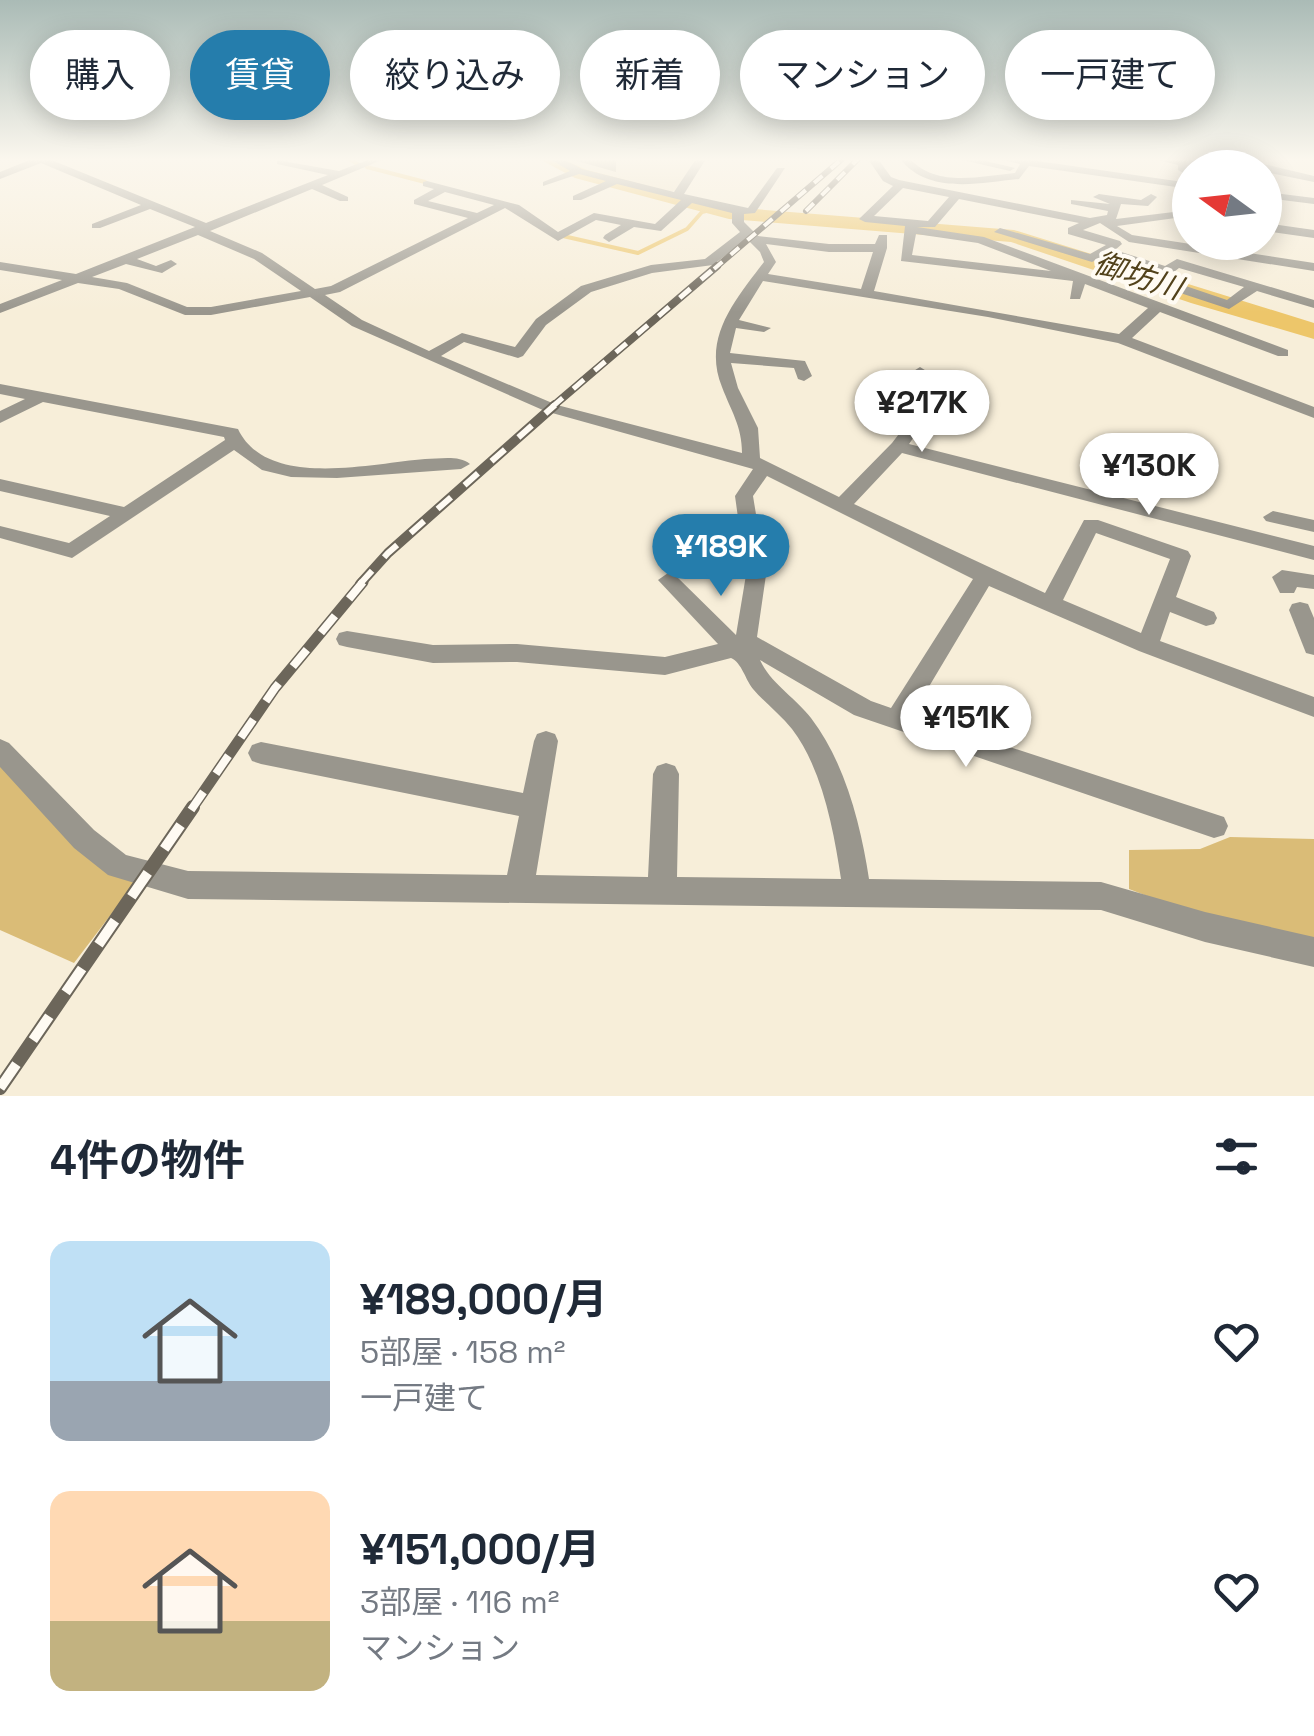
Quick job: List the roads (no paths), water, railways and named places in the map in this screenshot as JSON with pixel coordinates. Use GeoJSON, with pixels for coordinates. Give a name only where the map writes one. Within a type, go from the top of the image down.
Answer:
{"type":"FeatureCollection","features":[{"type":"Feature","properties":{"kind":"street"},"geometry":{"type":"LineString","coordinates":[[96,226],[136,210]]}},
{"type":"Feature","properties":{"kind":"street"},"geometry":{"type":"LineString","coordinates":[[165,210],[258,256],[357,323],[430,357],[551,408],[757,464],[986,576],[1147,645],[1314,707]]}},
{"type":"Feature","properties":{"kind":"street"},"geometry":{"type":"LineString","coordinates":[[0,309],[250,210]]}},
{"type":"Feature","properties":{"kind":"street"},"geometry":{"type":"LineString","coordinates":[[452,210],[480,217]]}},
{"type":"Feature","properties":{"kind":"street"},"geometry":{"type":"LineString","coordinates":[[0,266],[140,291],[174,307],[197,312],[316,295],[370,273],[493,210]]}},
{"type":"Feature","properties":{"kind":"street"},"geometry":{"type":"LineString","coordinates":[[521,210],[558,236],[594,216],[657,228],[673,210]]}},
{"type":"Feature","properties":{"kind":"street"},"geometry":{"type":"LineString","coordinates":[[726,210],[752,210]]}},
{"type":"Feature","properties":{"kind":"street"},"geometry":{"type":"LineString","coordinates":[[874,210],[865,219],[995,237],[1092,258],[1116,244],[1072,231],[1112,217],[1114,210]]}},
{"type":"Feature","properties":{"kind":"street"},"geometry":{"type":"LineString","coordinates":[[911,227],[931,225],[944,210]]}},
{"type":"Feature","properties":{"kind":"street"},"geometry":{"type":"LineString","coordinates":[[995,237],[1015,210]]}},
{"type":"Feature","properties":{"kind":"street"},"geometry":{"type":"LineString","coordinates":[[1029,210],[1090,222]]}},
{"type":"Feature","properties":{"kind":"street"},"geometry":{"type":"LineString","coordinates":[[738,213],[738,223],[766,251],[770,262],[737,307],[721,346],[729,388],[750,422],[757,464],[744,496],[756,557],[756,588],[742,649],[756,677],[807,732],[837,804],[854,863],[857,894]]}},
{"type":"Feature","properties":{"kind":"street"},"geometry":{"type":"LineString","coordinates":[[1172,214],[1104,224],[1129,238],[1172,245]]}},
{"type":"Feature","properties":{"kind":"street"},"geometry":{"type":"LineString","coordinates":[[609,238],[632,223]]}},
{"type":"Feature","properties":{"kind":"street"},"geometry":{"type":"LineString","coordinates":[[904,254],[911,227]]}},
{"type":"Feature","properties":{"kind":"street"},"geometry":{"type":"LineString","coordinates":[[1282,229],[1314,234]]}},
{"type":"Feature","properties":{"kind":"street"},"geometry":{"type":"LineString","coordinates":[[430,357],[462,337],[518,353],[541,322],[586,289],[651,269],[709,262],[751,235],[829,248],[881,245],[904,254],[905,258],[1080,278]]}},
{"type":"Feature","properties":{"kind":"street"},"geometry":{"type":"LineString","coordinates":[[995,237],[1080,278],[1283,353]]}},
{"type":"Feature","properties":{"kind":"street"},"geometry":{"type":"LineString","coordinates":[[866,294],[881,245]]}},
{"type":"Feature","properties":{"kind":"street"},"geometry":{"type":"LineString","coordinates":[[1105,251],[1215,274],[1314,304]]}},
{"type":"Feature","properties":{"kind":"street"},"geometry":{"type":"LineString","coordinates":[[127,260],[157,270],[172,264]]}},
{"type":"Feature","properties":{"kind":"street"},"geometry":{"type":"LineString","coordinates":[[1174,260],[1172,267],[1155,280],[1230,305],[1254,286]]}},
{"type":"Feature","properties":{"kind":"street"},"geometry":{"type":"LineString","coordinates":[[1268,260],[1314,267]]}},
{"type":"Feature","properties":{"kind":"street"},"geometry":{"type":"LineString","coordinates":[[1191,293],[1215,274]]}},
{"type":"Feature","properties":{"kind":"street"},"geometry":{"type":"LineString","coordinates":[[759,277],[1122,339],[1314,413]]}},
{"type":"Feature","properties":{"kind":"street"},"geometry":{"type":"LineString","coordinates":[[1076,296],[1080,278]]}},
{"type":"Feature","properties":{"kind":"street"},"geometry":{"type":"LineString","coordinates":[[0,318],[19,303]]}},
{"type":"Feature","properties":{"kind":"street"},"geometry":{"type":"LineString","coordinates":[[1122,339],[1156,307]]}},
{"type":"Feature","properties":{"kind":"street"},"geometry":{"type":"LineString","coordinates":[[731,323],[764,328]]}},
{"type":"Feature","properties":{"kind":"street"},"geometry":{"type":"LineString","coordinates":[[1234,335],[1251,323]]}},
{"type":"Feature","properties":{"kind":"street"},"geometry":{"type":"LineString","coordinates":[[721,358],[800,364],[804,376]]}},
{"type":"Feature","properties":{"kind":"street"},"geometry":{"type":"LineString","coordinates":[[841,506],[898,448],[923,413],[920,372]]}},
{"type":"Feature","properties":{"kind":"street"},"geometry":{"type":"LineString","coordinates":[[0,389],[232,433],[234,442],[262,462],[295,473],[430,462],[461,464]]}},
{"type":"Feature","properties":{"kind":"street"},"geometry":{"type":"LineString","coordinates":[[922,392],[946,394]]}},
{"type":"Feature","properties":{"kind":"street"},"geometry":{"type":"LineString","coordinates":[[0,418],[38,398]]}},
{"type":"Feature","properties":{"kind":"street"},"geometry":{"type":"LineString","coordinates":[[0,532],[72,550],[234,442]]}},
{"type":"Feature","properties":{"kind":"street"},"geometry":{"type":"LineString","coordinates":[[898,448],[1314,553]]}},
{"type":"Feature","properties":{"kind":"street"},"geometry":{"type":"LineString","coordinates":[[0,485],[126,514]]}},
{"type":"Feature","properties":{"kind":"street"},"geometry":{"type":"LineString","coordinates":[[1273,517],[1314,526]]}},
{"type":"Feature","properties":{"kind":"street"},"geometry":{"type":"LineString","coordinates":[[1051,604],[1091,524],[1181,556],[1147,645]]}},
{"type":"Feature","properties":{"kind":"street"},"geometry":{"type":"LineString","coordinates":[[897,718],[986,576]]}},
{"type":"Feature","properties":{"kind":"street"},"geometry":{"type":"LineString","coordinates":[[1287,576],[1314,582]]}},
{"type":"Feature","properties":{"kind":"street"},"geometry":{"type":"LineString","coordinates":[[668,580],[742,649],[863,708],[1214,826]]}},
{"type":"Feature","properties":{"kind":"street"},"geometry":{"type":"LineString","coordinates":[[1164,602],[1206,618]]}},
{"type":"Feature","properties":{"kind":"street"},"geometry":{"type":"LineString","coordinates":[[1300,610],[1313,643]]}},
{"type":"Feature","properties":{"kind":"street"},"geometry":{"type":"LineString","coordinates":[[348,639],[433,654],[518,653],[665,666],[742,649]]}},
{"type":"Feature","properties":{"kind":"street"},"geometry":{"type":"LineString","coordinates":[[519,888],[546,741]]}},
{"type":"Feature","properties":{"kind":"street"},"geometry":{"type":"LineString","coordinates":[[0,750],[84,839],[118,866],[159,879],[222,888],[1100,896],[1314,952]]}},
{"type":"Feature","properties":{"kind":"street"},"geometry":{"type":"LineString","coordinates":[[261,753],[534,807]]}},
{"type":"Feature","properties":{"kind":"street"},"geometry":{"type":"LineString","coordinates":[[662,890],[666,774]]}},
{"type":"Feature","properties":{"kind":"waterway"},"geometry":{"type":"LineString","coordinates":[[563,236],[638,253],[687,229],[702,212],[709,210]]}},
{"type":"Feature","properties":{"kind":"waterway","name":"御坊川"},"geometry":{"type":"LineString","coordinates":[[718,210],[1014,236],[1199,298],[1314,331]]}},
{"type":"Feature","properties":{"kind":"railway"},"geometry":{"type":"LineString","coordinates":[[714,269],[782,210]]}},
{"type":"Feature","properties":{"kind":"railway"},"geometry":{"type":"LineString","coordinates":[[552,407],[717,266]]}},
{"type":"Feature","properties":{"kind":"railway"},"geometry":{"type":"LineString","coordinates":[[360,584],[388,553],[555,405]]}},
{"type":"Feature","properties":{"kind":"railway"},"geometry":{"type":"LineString","coordinates":[[191,810],[275,688],[363,582]]}},
{"type":"Feature","properties":{"kind":"railway"},"geometry":{"type":"LineString","coordinates":[[0,1088],[193,807]]}}]}
